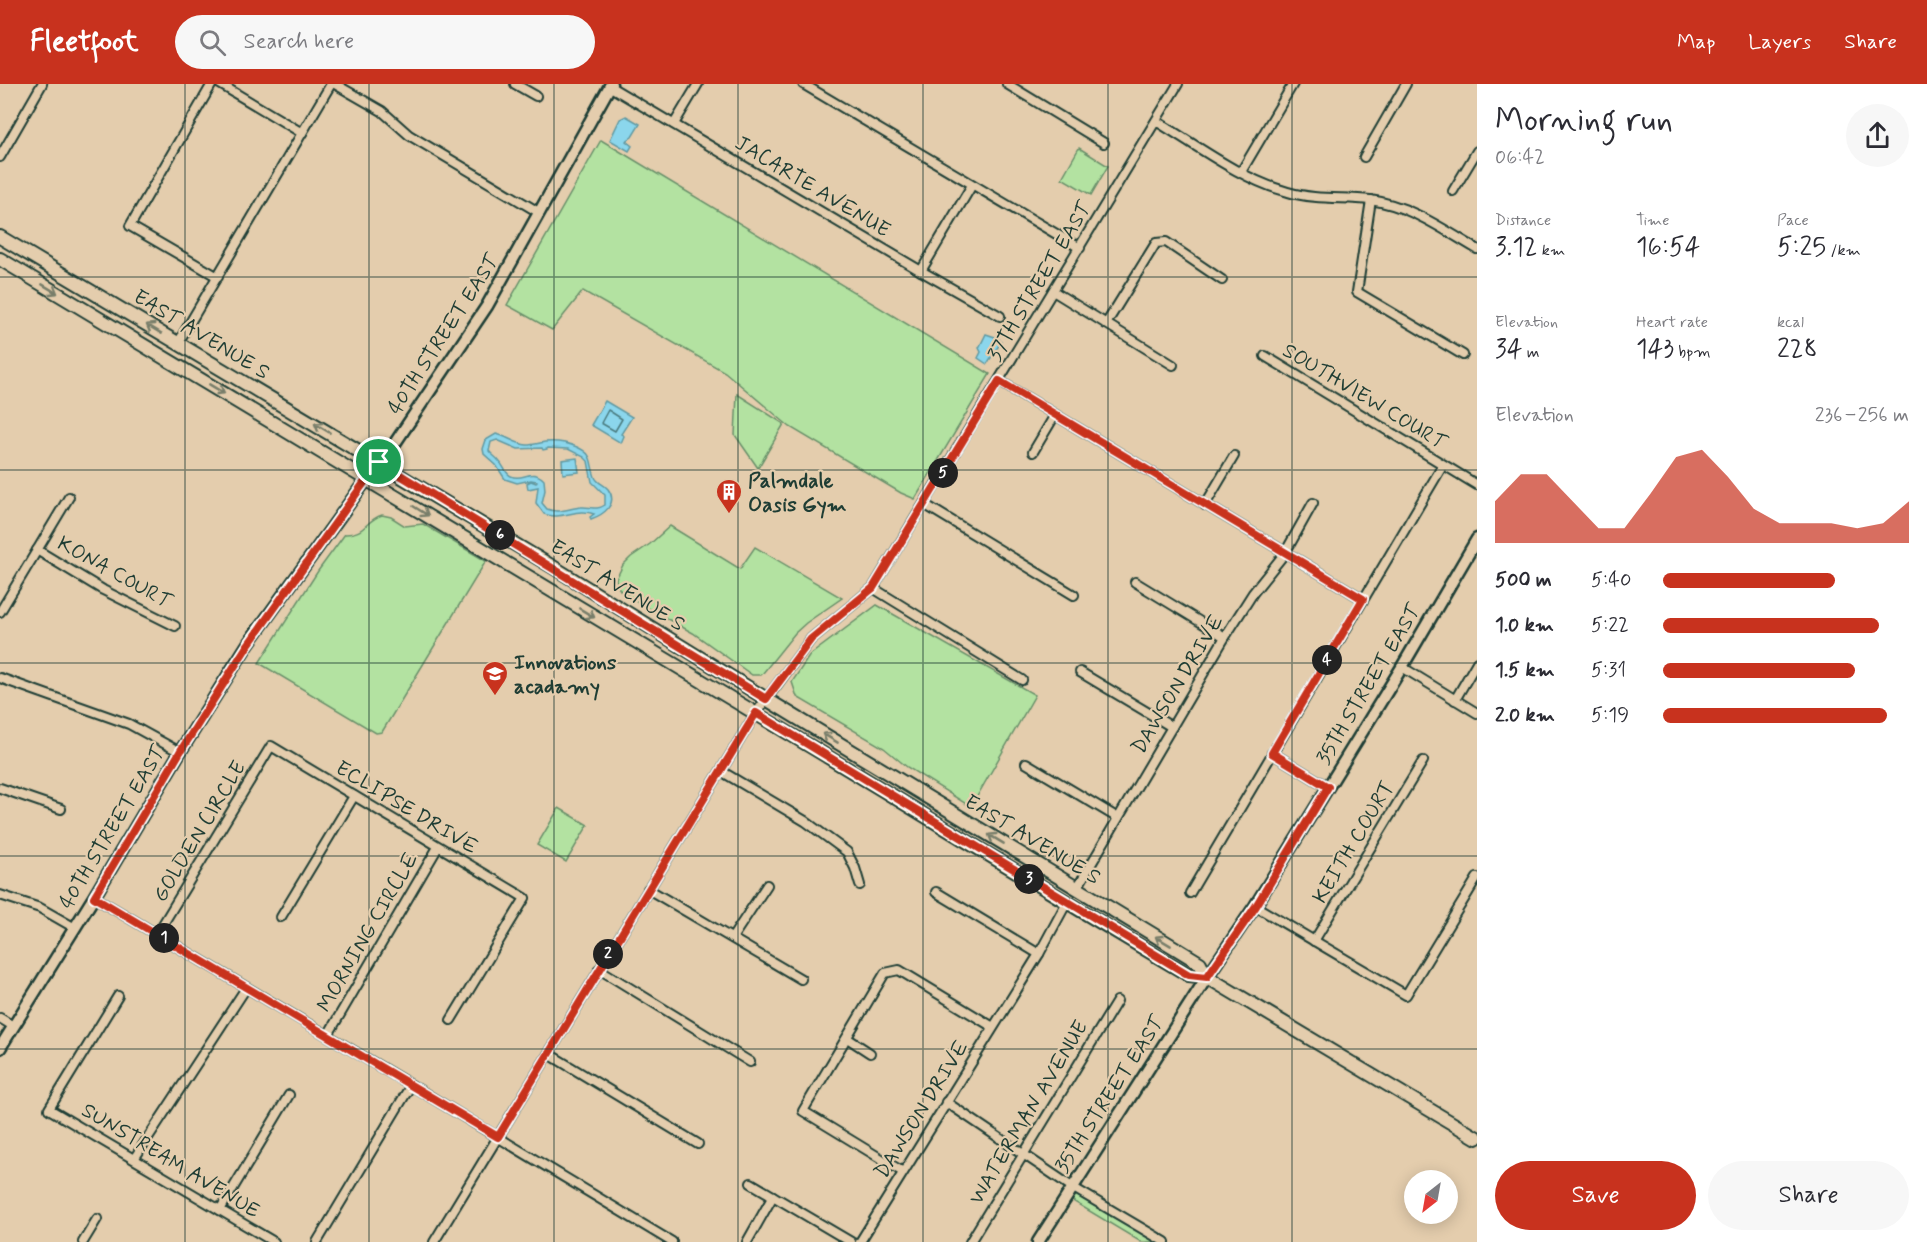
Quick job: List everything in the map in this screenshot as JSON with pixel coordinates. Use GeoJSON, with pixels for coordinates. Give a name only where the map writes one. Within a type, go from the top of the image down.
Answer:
{"type":"FeatureCollection","features":[{"type":"Feature","properties":{"kind":"main road","name":"40TH STREET EAST"},"geometry":{"type":"LineString","coordinates":[[0,1048],[94,897],[180,752],[248,645],[379,462],[389,452],[471,332],[610,85]]}},
{"type":"Feature","properties":{"kind":"main road","name":"EAST AVENUE S"},"geometry":{"type":"LineString","coordinates":[[0,237],[379,462],[1200,963],[1207,977]]}},
{"type":"Feature","properties":{"kind":"main road","name":"EAST AVENUE S"},"geometry":{"type":"LineString","coordinates":[[0,259],[1066,902],[1189,975],[1207,977],[1477,1138]]}},
{"type":"Feature","properties":{"kind":"main road","name":"35TH STREET EAST"},"geometry":{"type":"LineString","coordinates":[[1038,1242],[1207,977],[1256,906],[1477,539]]}},
{"type":"Feature","properties":{"kind":"street"},"geometry":{"type":"LineString","coordinates":[[0,157],[42,84]]}},
{"type":"Feature","properties":{"kind":"street"},"geometry":{"type":"LineString","coordinates":[[212,84],[130,226],[218,277]]}},
{"type":"Feature","properties":{"kind":"street"},"geometry":{"type":"LineString","coordinates":[[220,84],[302,134]]}},
{"type":"Feature","properties":{"kind":"street"},"geometry":{"type":"LineString","coordinates":[[178,343],[333,84],[382,111],[409,135],[540,213]]}},
{"type":"Feature","properties":{"kind":"street"},"geometry":{"type":"LineString","coordinates":[[515,84],[536,96]]}},
{"type":"Feature","properties":{"kind":"street"},"geometry":{"type":"LineString","coordinates":[[674,124],[698,84]]}},
{"type":"Feature","properties":{"kind":"street"},"geometry":{"type":"LineString","coordinates":[[803,84],[1080,248]]}},
{"type":"Feature","properties":{"kind":"street"},"geometry":{"type":"LineString","coordinates":[[1007,84],[1104,143]]}},
{"type":"Feature","properties":{"kind":"street","name":"37TH STREET EAST"},"geometry":{"type":"LineString","coordinates":[[434,1242],[756,713],[811,639],[873,588],[1178,84]]}},
{"type":"Feature","properties":{"kind":"street"},"geometry":{"type":"LineString","coordinates":[[1241,172],[1293,84]]}},
{"type":"Feature","properties":{"kind":"street"},"geometry":{"type":"LineString","coordinates":[[1364,157],[1406,84]]}},
{"type":"Feature","properties":{"kind":"street","name":"JACARTE AVENUE"},"geometry":{"type":"LineString","coordinates":[[610,85],[921,272],[999,316]]}},
{"type":"Feature","properties":{"kind":"street"},"geometry":{"type":"LineString","coordinates":[[1156,121],[1259,182],[1289,193],[1371,200],[1393,205],[1418,215],[1477,249]]}},
{"type":"Feature","properties":{"kind":"street"},"geometry":{"type":"LineString","coordinates":[[1453,191],[1477,151]]}},
{"type":"Feature","properties":{"kind":"street"},"geometry":{"type":"LineString","coordinates":[[921,272],[972,184]]}},
{"type":"Feature","properties":{"kind":"street"},"geometry":{"type":"LineString","coordinates":[[1371,200],[1358,292],[1463,355]]}},
{"type":"Feature","properties":{"kind":"street"},"geometry":{"type":"LineString","coordinates":[[1106,324],[1156,243],[1166,242],[1222,280]]}},
{"type":"Feature","properties":{"kind":"street"},"geometry":{"type":"LineString","coordinates":[[1053,291],[1173,364]]}},
{"type":"Feature","properties":{"kind":"street","name":"SOUTHVIEW COURT"},"geometry":{"type":"LineString","coordinates":[[1265,356],[1477,485]]}},
{"type":"Feature","properties":{"kind":"street"},"geometry":{"type":"LineString","coordinates":[[999,381],[1363,599]]}},
{"type":"Feature","properties":{"kind":"street"},"geometry":{"type":"LineString","coordinates":[[1033,452],[1055,415]]}},
{"type":"Feature","properties":{"kind":"street"},"geometry":{"type":"LineString","coordinates":[[1205,505],[1234,456]]}},
{"type":"Feature","properties":{"kind":"street"},"geometry":{"type":"LineString","coordinates":[[1190,893],[1443,465]]}},
{"type":"Feature","properties":{"kind":"street"},"geometry":{"type":"LineString","coordinates":[[0,612],[69,497]]}},
{"type":"Feature","properties":{"kind":"street","name":"DAWSON DRIVE"},"geometry":{"type":"LineString","coordinates":[[1077,888],[1225,637],[1253,593],[1285,554],[1313,503]]}},
{"type":"Feature","properties":{"kind":"street"},"geometry":{"type":"LineString","coordinates":[[924,504],[1074,595]]}},
{"type":"Feature","properties":{"kind":"street","name":"KONA COURT"},"geometry":{"type":"LineString","coordinates":[[37,550],[103,590],[175,626]]}},
{"type":"Feature","properties":{"kind":"street"},"geometry":{"type":"LineString","coordinates":[[1135,582],[1225,637]]}},
{"type":"Feature","properties":{"kind":"street"},"geometry":{"type":"LineString","coordinates":[[873,588],[1022,680]]}},
{"type":"Feature","properties":{"kind":"street"},"geometry":{"type":"LineString","coordinates":[[1455,699],[1477,662]]}},
{"type":"Feature","properties":{"kind":"street"},"geometry":{"type":"LineString","coordinates":[[1402,667],[1477,713]]}},
{"type":"Feature","properties":{"kind":"street"},"geometry":{"type":"LineString","coordinates":[[1080,672],[1172,727]]}},
{"type":"Feature","properties":{"kind":"street"},"geometry":{"type":"LineString","coordinates":[[0,678],[129,724],[180,752]]}},
{"type":"Feature","properties":{"kind":"street","name":"ECLIPSE DRIVE"},"geometry":{"type":"LineString","coordinates":[[271,746],[525,898],[451,1020]]}},
{"type":"Feature","properties":{"kind":"street","name":"GOLDEN CIRCLE"},"geometry":{"type":"LineString","coordinates":[[157,934],[271,746]]}},
{"type":"Feature","properties":{"kind":"street"},"geometry":{"type":"LineString","coordinates":[[1272,753],[1328,787]]}},
{"type":"Feature","properties":{"kind":"street","name":"KEITH COURT"},"geometry":{"type":"LineString","coordinates":[[1314,941],[1423,762]]}},
{"type":"Feature","properties":{"kind":"street"},"geometry":{"type":"LineString","coordinates":[[1026,763],[1118,818]]}},
{"type":"Feature","properties":{"kind":"street"},"geometry":{"type":"LineString","coordinates":[[721,771],[805,821],[847,852],[860,885]]}},
{"type":"Feature","properties":{"kind":"street"},"geometry":{"type":"LineString","coordinates":[[0,789],[61,809]]}},
{"type":"Feature","properties":{"kind":"street"},"geometry":{"type":"LineString","coordinates":[[281,917],[354,796]]}},
{"type":"Feature","properties":{"kind":"street","name":"MORNING CIRCLE"},"geometry":{"type":"LineString","coordinates":[[328,1035],[438,847]]}},
{"type":"Feature","properties":{"kind":"street"},"geometry":{"type":"LineString","coordinates":[[1256,906],[1406,995],[1477,878]]}},
{"type":"Feature","properties":{"kind":"street"},"geometry":{"type":"LineString","coordinates":[[732,938],[767,885]]}},
{"type":"Feature","properties":{"kind":"street"},"geometry":{"type":"LineString","coordinates":[[648,889],[801,979]]}},
{"type":"Feature","properties":{"kind":"street"},"geometry":{"type":"LineString","coordinates":[[936,892],[1039,954]]}},
{"type":"Feature","properties":{"kind":"street"},"geometry":{"type":"LineString","coordinates":[[0,895],[40,908],[75,928]]}},
{"type":"Feature","properties":{"kind":"street"},"geometry":{"type":"LineString","coordinates":[[94,897],[411,1084],[672,1242]]}},
{"type":"Feature","properties":{"kind":"street","name":"DAWSON DRIVE"},"geometry":{"type":"LineString","coordinates":[[860,1242],[1039,954],[1066,902]]}},
{"type":"Feature","properties":{"kind":"street"},"geometry":{"type":"LineString","coordinates":[[599,969],[750,1062]]}},
{"type":"Feature","properties":{"kind":"street"},"geometry":{"type":"LineString","coordinates":[[903,1172],[803,1111],[885,973],[899,970],[993,1026]]}},
{"type":"Feature","properties":{"kind":"street"},"geometry":{"type":"LineString","coordinates":[[134,1159],[246,988]]}},
{"type":"Feature","properties":{"kind":"street","name":"SUNSTREAM AVENUE"},"geometry":{"type":"LineString","coordinates":[[118,996],[49,1109],[274,1242]]}},
{"type":"Feature","properties":{"kind":"street","name":"WATERMAN AVENUE"},"geometry":{"type":"LineString","coordinates":[[970,1242],[1117,1001]]}},
{"type":"Feature","properties":{"kind":"street"},"geometry":{"type":"LineString","coordinates":[[0,1018],[13,1026]]}},
{"type":"Feature","properties":{"kind":"street"},"geometry":{"type":"LineString","coordinates":[[847,1038],[870,1053]]}},
{"type":"Feature","properties":{"kind":"street"},"geometry":{"type":"LineString","coordinates":[[549,1054],[698,1144]]}},
{"type":"Feature","properties":{"kind":"street"},"geometry":{"type":"LineString","coordinates":[[317,1242],[411,1084]]}},
{"type":"Feature","properties":{"kind":"street"},"geometry":{"type":"LineString","coordinates":[[220,1210],[289,1095]]}},
{"type":"Feature","properties":{"kind":"street"},"geometry":{"type":"LineString","coordinates":[[946,1102],[1072,1187],[1165,1242]]}},
{"type":"Feature","properties":{"kind":"street"},"geometry":{"type":"LineString","coordinates":[[751,1183],[851,1242]]}},
{"type":"Feature","properties":{"kind":"street"},"geometry":{"type":"LineString","coordinates":[[747,1242],[773,1196]]}},
{"type":"Feature","properties":{"kind":"street"},"geometry":{"type":"LineString","coordinates":[[83,1242],[97,1219]]}},
{"type":"Feature","properties":{"kind":"green space"},"geometry":{"type":"Polygon","coordinates":[[[601,140],[990,374],[915,499],[790,427],[725,372],[583,291],[552,330],[507,305],[601,140]]]}},
{"type":"Feature","properties":{"kind":"green space"},"geometry":{"type":"Polygon","coordinates":[[[1079,148],[1108,166],[1091,195],[1062,178],[1079,148]]]}},
{"type":"Feature","properties":{"kind":"green space"},"geometry":{"type":"Polygon","coordinates":[[[737,394],[784,424],[758,468],[735,435],[737,394]]]}},
{"type":"Feature","properties":{"kind":"green space"},"geometry":{"type":"Polygon","coordinates":[[[382,515],[391,517],[405,526],[423,524],[486,561],[382,732],[376,733],[259,663],[318,571],[345,534],[362,529],[376,517],[382,515]]]}},
{"type":"Feature","properties":{"kind":"green space"},"geometry":{"type":"Polygon","coordinates":[[[670,526],[740,569],[755,547],[842,598],[795,633],[761,675],[752,675],[693,633],[620,590],[617,585],[616,579],[623,565],[670,526]]]}},
{"type":"Feature","properties":{"kind":"green space"},"geometry":{"type":"Polygon","coordinates":[[[877,605],[1035,695],[971,807],[907,767],[884,748],[797,697],[792,682],[810,655],[877,605]]]}},
{"type":"Feature","properties":{"kind":"green space"},"geometry":{"type":"Polygon","coordinates":[[[559,808],[588,825],[566,862],[537,845],[559,808]]]}},
{"type":"Feature","properties":{"kind":"green space"},"geometry":{"type":"Polygon","coordinates":[[[1075,1193],[1157,1242],[1141,1242],[1071,1200],[1075,1193]]]}},
{"type":"Feature","properties":{"kind":"water"},"geometry":{"type":"Polygon","coordinates":[[[626,116],[640,124],[632,137],[626,141],[632,146],[629,151],[610,140],[620,119],[626,116]]]}},
{"type":"Feature","properties":{"kind":"water"},"geometry":{"type":"Polygon","coordinates":[[[986,334],[998,338],[1001,342],[987,364],[978,358],[981,352],[979,348],[986,334]]]}},
{"type":"Feature","properties":{"kind":"water"},"geometry":{"type":"Polygon","coordinates":[[[605,401],[632,417],[621,434],[624,436],[621,443],[591,425],[605,401]]]}},
{"type":"Feature","properties":{"kind":"water"},"geometry":{"type":"Polygon","coordinates":[[[496,434],[523,444],[566,443],[583,450],[589,456],[596,479],[611,494],[611,504],[605,512],[591,519],[590,517],[594,514],[588,512],[557,516],[544,514],[536,503],[538,487],[528,489],[527,483],[537,481],[531,480],[517,483],[505,479],[496,465],[484,454],[486,440],[496,434]],[[497,440],[491,442],[489,451],[511,476],[535,475],[544,480],[545,490],[542,503],[547,509],[560,511],[581,507],[599,508],[605,505],[605,495],[592,482],[588,461],[584,457],[568,449],[518,449],[497,440]]]}},
{"type":"Feature","properties":{"kind":"water"},"geometry":{"type":"Polygon","coordinates":[[[577,458],[579,472],[563,474],[562,460],[577,458]]]}},
{"type":"Feature","properties":{"kind":"place","name":"Palmdale Oasis Gym"},"geometry":{"type":"Point","coordinates":[729,515]}},
{"type":"Feature","properties":{"kind":"place","name":"Innovations acadamy"},"geometry":{"type":"Point","coordinates":[495,697]}},
{"type":"Feature","properties":{"kind":"route"},"geometry":{"type":"LineString","coordinates":[[999,381],[1363,599],[1272,753],[1328,787],[1256,906],[1207,977],[1189,975],[756,713],[498,1137],[94,897],[180,752],[248,645],[379,462],[766,699],[811,639],[873,588],[999,381]]}}]}
